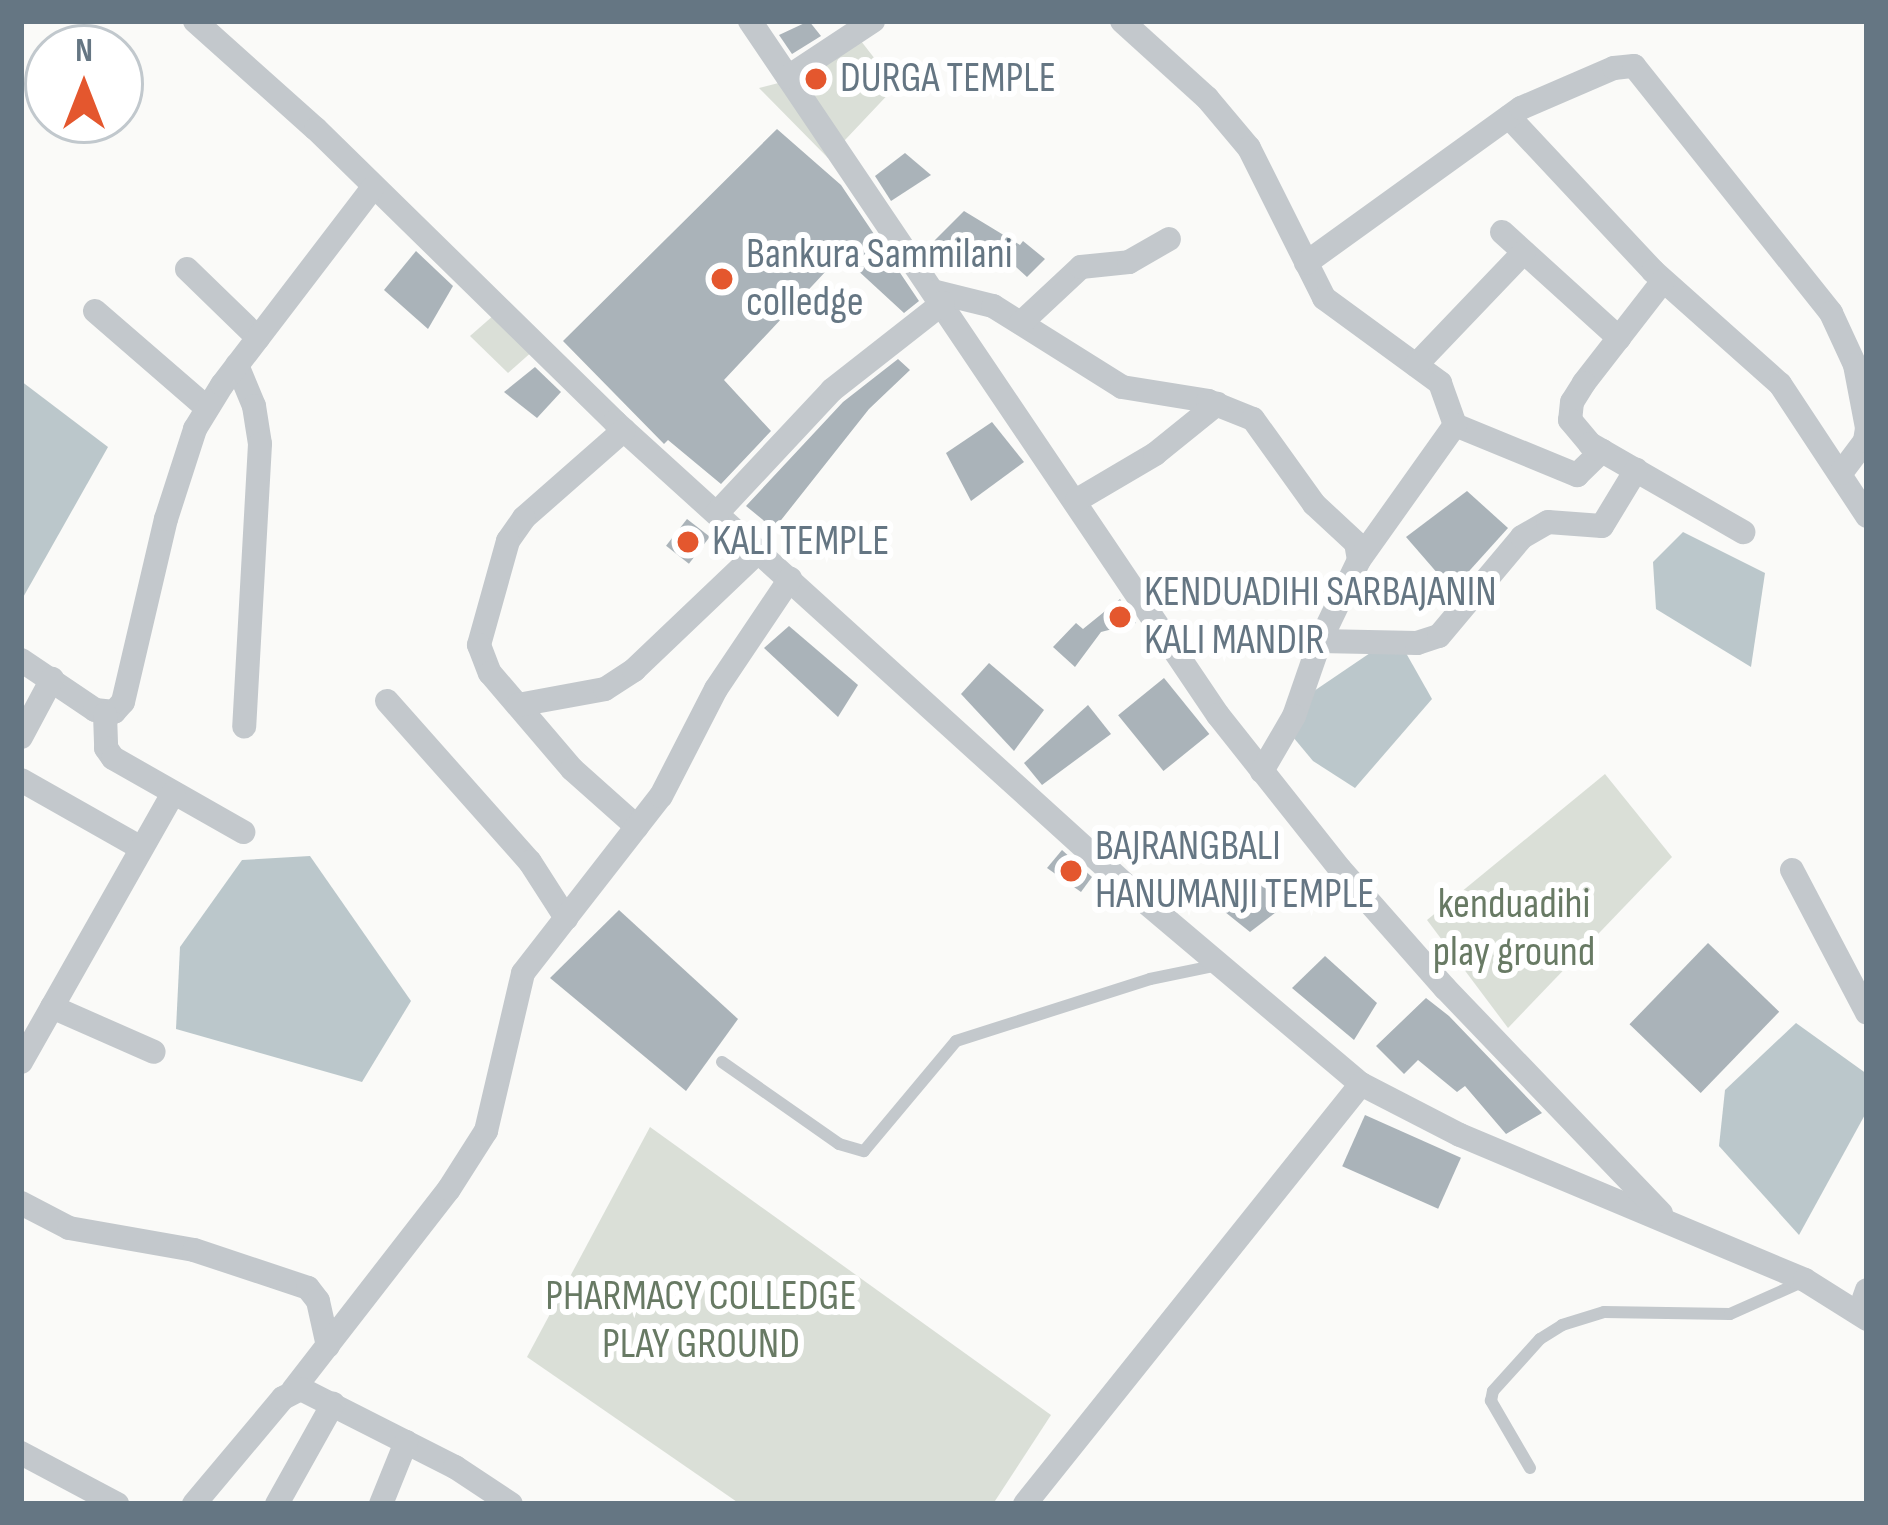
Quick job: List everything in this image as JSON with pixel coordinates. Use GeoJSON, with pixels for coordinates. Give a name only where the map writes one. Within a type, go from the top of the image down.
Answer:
{"type":"FeatureCollection","features":[{"type":"Feature","properties":{"kind":"street"},"geometry":{"type":"LineString","coordinates":[[195,21],[316,129],[372,189],[624,430],[1220,965],[1361,1084],[1460,1136],[1864,1308]]}},
{"type":"Feature","properties":{"kind":"street"},"geometry":{"type":"LineString","coordinates":[[750,21],[1218,715],[1444,988],[1666,1220]]}},
{"type":"Feature","properties":{"kind":"street"},"geometry":{"type":"LineString","coordinates":[[788,77],[873,21]]}},
{"type":"Feature","properties":{"kind":"street"},"geometry":{"type":"LineString","coordinates":[[1122,21],[1207,98],[1249,148],[1306,263],[1335,309],[1440,382],[1455,425],[1576,476],[1602,451]]}},
{"type":"Feature","properties":{"kind":"street"},"geometry":{"type":"LineString","coordinates":[[1306,263],[1509,117],[1626,64],[1642,71],[1831,313],[1855,365],[1867,428],[1865,441],[1841,473]]}},
{"type":"Feature","properties":{"kind":"street"},"geometry":{"type":"LineString","coordinates":[[1509,117],[1663,281],[1780,384],[1867,516]]}},
{"type":"Feature","properties":{"kind":"street"},"geometry":{"type":"LineString","coordinates":[[105,714],[123,702],[166,519],[207,408],[372,189]]}},
{"type":"Feature","properties":{"kind":"street"},"geometry":{"type":"LineString","coordinates":[[1502,232],[1618,338]]}},
{"type":"Feature","properties":{"kind":"street"},"geometry":{"type":"LineString","coordinates":[[1021,323],[1081,266],[1129,262],[1168,238]]}},
{"type":"Feature","properties":{"kind":"street"},"geometry":{"type":"LineString","coordinates":[[1416,365],[1524,252]]}},
{"type":"Feature","properties":{"kind":"street"},"geometry":{"type":"LineString","coordinates":[[187,269],[258,338]]}},
{"type":"Feature","properties":{"kind":"street"},"geometry":{"type":"LineString","coordinates":[[1663,281],[1572,402],[1576,433],[1743,532]]}},
{"type":"Feature","properties":{"kind":"street"},"geometry":{"type":"LineString","coordinates":[[717,513],[832,390],[940,298],[977,299],[1122,387],[1217,404],[1266,431],[1295,480],[1356,543],[1359,560]]}},
{"type":"Feature","properties":{"kind":"street"},"geometry":{"type":"LineString","coordinates":[[95,310],[207,408]]}},
{"type":"Feature","properties":{"kind":"street"},"geometry":{"type":"LineString","coordinates":[[237,364],[254,406],[260,444],[244,727]]}},
{"type":"Feature","properties":{"kind":"street"},"geometry":{"type":"LineString","coordinates":[[1077,500],[1155,454],[1217,404]]}},
{"type":"Feature","properties":{"kind":"street"},"geometry":{"type":"LineString","coordinates":[[1262,771],[1294,716],[1320,640],[1359,560],[1455,425]]}},
{"type":"Feature","properties":{"kind":"street"},"geometry":{"type":"LineString","coordinates":[[624,430],[524,518],[499,557],[479,645],[490,674],[572,769],[637,827]]}},
{"type":"Feature","properties":{"kind":"street"},"geometry":{"type":"LineString","coordinates":[[1320,640],[1417,643],[1439,636],[1522,537],[1548,522],[1602,526],[1636,470]]}},
{"type":"Feature","properties":{"kind":"street"},"geometry":{"type":"LineString","coordinates":[[518,706],[605,689],[634,670],[759,551]]}},
{"type":"Feature","properties":{"kind":"street"},"geometry":{"type":"LineString","coordinates":[[194,1504],[293,1390],[449,1189],[486,1131],[504,1071],[515,992],[677,770],[716,689],[790,579]]}},
{"type":"Feature","properties":{"kind":"street"},"geometry":{"type":"LineString","coordinates":[[21,660],[105,714]]}},
{"type":"Feature","properties":{"kind":"street"},"geometry":{"type":"LineString","coordinates":[[21,736],[52,680]]}},
{"type":"Feature","properties":{"kind":"street"},"geometry":{"type":"LineString","coordinates":[[387,700],[530,862],[566,918]]}},
{"type":"Feature","properties":{"kind":"street"},"geometry":{"type":"LineString","coordinates":[[105,714],[106,748],[113,758],[243,832]]}},
{"type":"Feature","properties":{"kind":"street"},"geometry":{"type":"LineString","coordinates":[[21,780],[141,848]]}},
{"type":"Feature","properties":{"kind":"street"},"geometry":{"type":"LineString","coordinates":[[21,1062],[173,793]]}},
{"type":"Feature","properties":{"kind":"street"},"geometry":{"type":"LineString","coordinates":[[1792,870],[1867,1013]]}},
{"type":"Feature","properties":{"kind":"street"},"geometry":{"type":"LineString","coordinates":[[52,1007],[154,1052]]}},
{"type":"Feature","properties":{"kind":"street"},"geometry":{"type":"LineString","coordinates":[[1025,1504],[1361,1084]]}},
{"type":"Feature","properties":{"kind":"street"},"geometry":{"type":"LineString","coordinates":[[21,1203],[70,1228],[194,1250],[299,1283],[314,1293],[328,1346]]}},
{"type":"Feature","properties":{"kind":"street"},"geometry":{"type":"LineString","coordinates":[[293,1390],[333,1404],[406,1442],[511,1504]]}},
{"type":"Feature","properties":{"kind":"street"},"geometry":{"type":"LineString","coordinates":[[278,1504],[333,1404]]}},
{"type":"Feature","properties":{"kind":"street"},"geometry":{"type":"LineString","coordinates":[[380,1504],[406,1442]]}},
{"type":"Feature","properties":{"kind":"street"},"geometry":{"type":"LineString","coordinates":[[21,1454],[117,1504]]}},
{"type":"Feature","properties":{"kind":"lane"},"geometry":{"type":"LineString","coordinates":[[722,1062],[839,1144],[864,1151],[956,1042],[1150,979],[1220,965]]}},
{"type":"Feature","properties":{"kind":"lane"},"geometry":{"type":"LineString","coordinates":[[1530,1468],[1491,1401],[1493,1391],[1540,1339],[1562,1325],[1604,1312],[1730,1315],[1805,1280]]}},
{"type":"Feature","properties":{"kind":"green space"},"geometry":{"type":"Polygon","coordinates":[[[861,41],[896,86],[828,158],[759,88],[798,78],[861,41]]]}},
{"type":"Feature","properties":{"kind":"green space"},"geometry":{"type":"Polygon","coordinates":[[[494,315],[534,350],[508,373],[470,336],[494,315]]]}},
{"type":"Feature","properties":{"kind":"green space","name":"kenduadihi play ground"},"geometry":{"type":"Polygon","coordinates":[[[1605,774],[1672,857],[1508,1028],[1427,920],[1605,774]]]}},
{"type":"Feature","properties":{"kind":"green space","name":"PHARMACY COLLEDGE PLAY GROUND"},"geometry":{"type":"Polygon","coordinates":[[[650,1127],[1051,1415],[993,1504],[740,1504],[527,1357],[650,1127]]]}},
{"type":"Feature","properties":{"kind":"shaded area"},"geometry":{"type":"Polygon","coordinates":[[[21,381],[108,447],[21,601],[21,381]]]}},
{"type":"Feature","properties":{"kind":"shaded area"},"geometry":{"type":"Polygon","coordinates":[[[1683,532],[1765,573],[1751,667],[1656,609],[1653,562],[1683,532]]]}},
{"type":"Feature","properties":{"kind":"shaded area"},"geometry":{"type":"Polygon","coordinates":[[[1373,651],[1406,653],[1432,699],[1355,788],[1313,761],[1293,737],[1314,691],[1373,651]]]}},
{"type":"Feature","properties":{"kind":"shaded area"},"geometry":{"type":"Polygon","coordinates":[[[310,856],[411,1001],[362,1082],[176,1029],[180,947],[242,860],[310,856]]]}},
{"type":"Feature","properties":{"kind":"shaded area"},"geometry":{"type":"Polygon","coordinates":[[[1796,1023],[1867,1074],[1867,1111],[1799,1235],[1719,1146],[1725,1090],[1796,1023]]]}},
{"type":"Feature","properties":{"kind":"building"},"geometry":{"type":"Polygon","coordinates":[[[809,21],[821,36],[792,54],[779,35],[809,21]]]}},
{"type":"Feature","properties":{"kind":"building","name":"Bankura Sammilani colledge"},"geometry":{"type":"Polygon","coordinates":[[[777,129],[841,185],[919,301],[904,313],[841,255],[724,380],[771,431],[721,484],[668,440],[664,444],[563,341],[777,129]]]}},
{"type":"Feature","properties":{"kind":"building"},"geometry":{"type":"Polygon","coordinates":[[[905,153],[931,175],[891,201],[875,176],[905,153]]]}},
{"type":"Feature","properties":{"kind":"building"},"geometry":{"type":"Polygon","coordinates":[[[964,211],[1020,245],[1023,241],[1045,259],[1027,277],[996,249],[979,269],[959,251],[951,259],[934,241],[964,211]]]}},
{"type":"Feature","properties":{"kind":"building"},"geometry":{"type":"Polygon","coordinates":[[[416,251],[453,286],[428,329],[384,290],[416,251]]]}},
{"type":"Feature","properties":{"kind":"building"},"geometry":{"type":"Polygon","coordinates":[[[898,359],[910,370],[869,409],[774,529],[746,506],[843,402],[898,359]]]}},
{"type":"Feature","properties":{"kind":"building"},"geometry":{"type":"Polygon","coordinates":[[[535,367],[561,392],[537,418],[504,392],[535,367]]]}},
{"type":"Feature","properties":{"kind":"building"},"geometry":{"type":"Polygon","coordinates":[[[992,422],[1024,462],[971,501],[946,453],[992,422]]]}},
{"type":"Feature","properties":{"kind":"building"},"geometry":{"type":"Polygon","coordinates":[[[1467,491],[1508,528],[1452,590],[1406,537],[1467,491]]]}},
{"type":"Feature","properties":{"kind":"building","name":"KALI TEMPLE"},"geometry":{"type":"Polygon","coordinates":[[[687,519],[710,537],[689,564],[666,546],[687,519]]]}},
{"type":"Feature","properties":{"kind":"building"},"geometry":{"type":"Polygon","coordinates":[[[1120,599],[1136,623],[1101,632],[1075,667],[1053,647],[1076,623],[1083,629],[1120,599]]]}},
{"type":"Feature","properties":{"kind":"building"},"geometry":{"type":"Polygon","coordinates":[[[789,626],[858,685],[838,717],[764,648],[789,626]]]}},
{"type":"Feature","properties":{"kind":"building"},"geometry":{"type":"Polygon","coordinates":[[[989,663],[1044,710],[1014,751],[961,694],[989,663]]]}},
{"type":"Feature","properties":{"kind":"building"},"geometry":{"type":"Polygon","coordinates":[[[1164,678],[1209,734],[1163,771],[1118,715],[1164,678]]]}},
{"type":"Feature","properties":{"kind":"building"},"geometry":{"type":"Polygon","coordinates":[[[1088,705],[1111,734],[1042,785],[1024,763],[1088,705]]]}},
{"type":"Feature","properties":{"kind":"building","name":"BAJRANGBALI HANUMANJI TEMPLE"},"geometry":{"type":"Polygon","coordinates":[[[1062,850],[1092,877],[1081,892],[1047,868],[1062,850]]]}},
{"type":"Feature","properties":{"kind":"building"},"geometry":{"type":"Polygon","coordinates":[[[1260,883],[1284,906],[1250,932],[1225,912],[1260,883]]]}},
{"type":"Feature","properties":{"kind":"building"},"geometry":{"type":"Polygon","coordinates":[[[619,910],[738,1019],[686,1091],[550,978],[619,910]]]}},
{"type":"Feature","properties":{"kind":"building"},"geometry":{"type":"Polygon","coordinates":[[[1708,943],[1779,1012],[1701,1093],[1630,1024],[1708,943]]]}},
{"type":"Feature","properties":{"kind":"building"},"geometry":{"type":"Polygon","coordinates":[[[1325,956],[1377,1003],[1354,1040],[1292,988],[1325,956]]]}},
{"type":"Feature","properties":{"kind":"building"},"geometry":{"type":"Polygon","coordinates":[[[1426,998],[1542,1113],[1506,1134],[1465,1086],[1457,1092],[1418,1060],[1404,1074],[1376,1046],[1426,998]]]}},
{"type":"Feature","properties":{"kind":"building"},"geometry":{"type":"Polygon","coordinates":[[[1365,1115],[1461,1158],[1438,1209],[1342,1166],[1365,1115]]]}},
{"type":"Feature","properties":{"kind":"place","name":"DURGA TEMPLE"},"geometry":{"type":"Point","coordinates":[816,79]}},
{"type":"Feature","properties":{"kind":"place","name":"Bankura Sammilani colledge"},"geometry":{"type":"Point","coordinates":[722,279]}},
{"type":"Feature","properties":{"kind":"place","name":"KALI TEMPLE"},"geometry":{"type":"Point","coordinates":[688,542]}},
{"type":"Feature","properties":{"kind":"place","name":"KENDUADIHI SARBAJANIN KALI MANDIR"},"geometry":{"type":"Point","coordinates":[1120,617]}},
{"type":"Feature","properties":{"kind":"place","name":"BAJRANGBALI HANUMANJI TEMPLE"},"geometry":{"type":"Point","coordinates":[1071,871]}}]}
